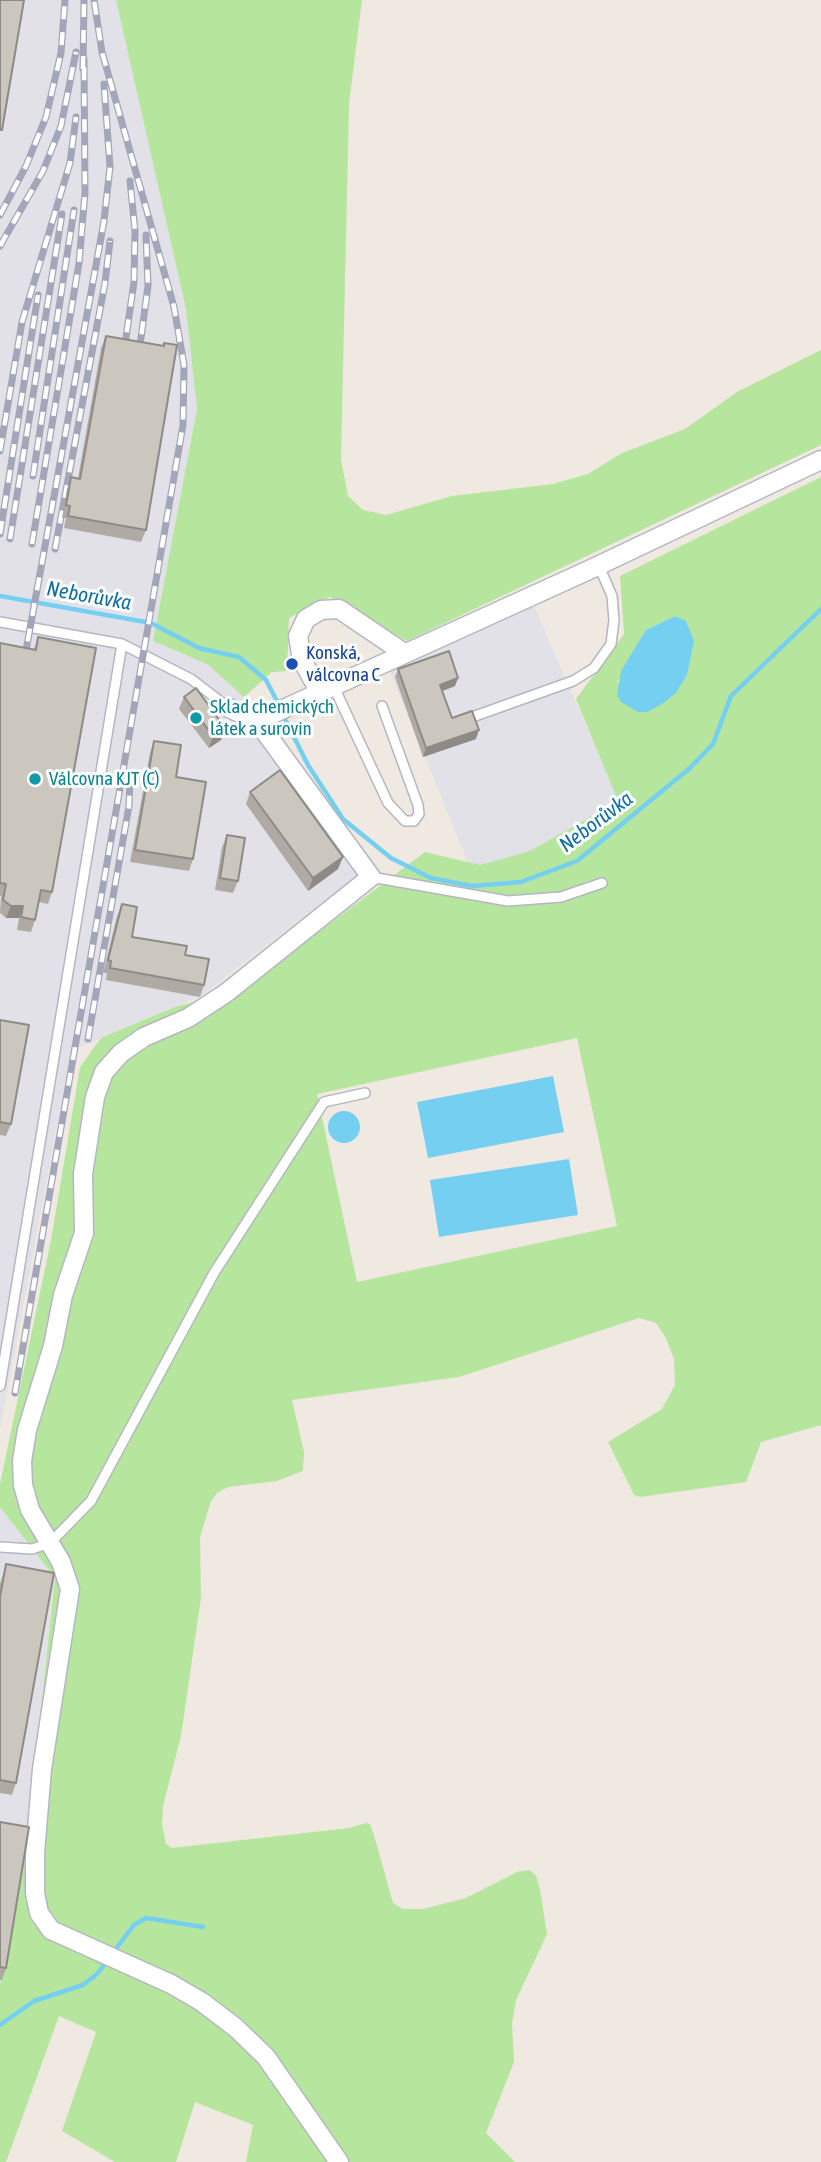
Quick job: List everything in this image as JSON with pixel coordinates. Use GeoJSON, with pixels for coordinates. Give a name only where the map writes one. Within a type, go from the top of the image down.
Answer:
{"type":"FeatureCollection","features":[{"type":"Feature","properties":{"kind":"street"},"geometry":{"type":"LineString","coordinates":[[260,719],[599,565],[821,460]]}},
{"type":"Feature","properties":{"kind":"street"},"geometry":{"type":"LineString","coordinates":[[326,688],[302,660],[298,636],[306,619],[321,610],[339,609],[404,653]]}},
{"type":"Feature","properties":{"kind":"street"},"geometry":{"type":"LineString","coordinates":[[229,708],[260,719],[371,877],[226,993],[188,1018],[144,1037],[121,1053],[104,1072],[95,1097],[83,1174],[84,1233],[63,1295],[53,1346],[27,1430],[22,1461],[23,1485],[30,1510],[50,1543],[70,1589],[42,1769],[35,1853],[39,1913],[51,1930],[172,1984],[236,2028],[266,2057],[339,2162]]}},
{"type":"Feature","properties":{"kind":"lane"},"geometry":{"type":"LineString","coordinates":[[475,716],[573,681],[594,668],[611,644],[614,620],[612,596],[599,565]]}},
{"type":"Feature","properties":{"kind":"lane"},"geometry":{"type":"LineString","coordinates":[[0,622],[122,644],[191,680],[229,708]]}},
{"type":"Feature","properties":{"kind":"lane"},"geometry":{"type":"LineString","coordinates":[[0,1386],[122,644]]}},
{"type":"Feature","properties":{"kind":"lane"},"geometry":{"type":"LineString","coordinates":[[326,688],[388,803],[405,821],[414,821],[419,814],[418,805],[382,706]]}},
{"type":"Feature","properties":{"kind":"lane"},"geometry":{"type":"LineString","coordinates":[[371,877],[509,901],[561,897],[602,883]]}},
{"type":"Feature","properties":{"kind":"lane"},"geometry":{"type":"LineString","coordinates":[[0,1547],[32,1549],[50,1543],[91,1501],[214,1273],[324,1102],[365,1093]]}},
{"type":"Feature","properties":{"kind":"shaded area"},"geometry":{"type":"Polygon","coordinates":[[[0,0],[116,0],[186,309],[197,409],[153,641],[207,664],[244,697],[244,723],[277,761],[357,875],[201,996],[71,1051],[0,1430],[0,0]]]}},
{"type":"Feature","properties":{"kind":"shaded area"},"geometry":{"type":"Polygon","coordinates":[[[534,606],[619,801],[530,851],[480,865],[468,863],[389,669],[534,606]]]}},
{"type":"Feature","properties":{"kind":"shaded area"},"geometry":{"type":"Polygon","coordinates":[[[0,1507],[55,1578],[27,1839],[0,1985],[0,1507]]]}},
{"type":"Feature","properties":{"kind":"green space"},"geometry":{"type":"Polygon","coordinates":[[[116,0],[362,0],[349,104],[341,460],[348,496],[363,510],[386,515],[452,496],[553,484],[588,474],[622,453],[685,429],[737,392],[821,350],[821,445],[407,641],[330,597],[289,618],[287,671],[272,672],[244,697],[207,664],[153,641],[197,409],[186,309],[116,0]]]}},
{"type":"Feature","properties":{"kind":"green space"},"geometry":{"type":"Polygon","coordinates":[[[821,477],[821,1425],[761,1442],[746,1482],[640,1497],[634,1495],[608,1442],[662,1409],[675,1385],[674,1359],[666,1338],[656,1323],[639,1318],[459,1377],[292,1400],[304,1452],[303,1471],[277,1481],[228,1487],[217,1493],[211,1501],[200,1537],[201,1598],[181,1736],[163,1806],[162,1823],[166,1844],[172,1848],[370,1824],[393,1903],[403,1909],[423,1909],[466,1898],[517,1872],[530,1870],[536,1876],[540,1889],[547,1934],[516,2000],[512,2024],[514,2062],[486,2133],[515,2162],[246,2162],[253,2125],[195,2102],[176,2162],[115,2162],[62,2131],[96,2032],[59,2016],[6,2162],[0,2162],[0,1985],[27,1839],[55,1578],[0,1507],[0,1484],[51,1240],[80,1067],[101,1038],[175,1007],[244,988],[425,852],[480,865],[530,851],[618,801],[576,699],[624,634],[620,576],[821,477]],[[675,616],[646,630],[617,683],[694,641],[685,621],[675,616]],[[577,1038],[317,1094],[357,1282],[617,1226],[577,1038]]]}},
{"type":"Feature","properties":{"kind":"water"},"geometry":{"type":"Polygon","coordinates":[[[675,616],[686,621],[694,641],[687,675],[676,693],[662,704],[647,712],[638,712],[621,702],[617,695],[621,671],[646,630],[675,616]]]}},
{"type":"Feature","properties":{"kind":"water"},"geometry":{"type":"Polygon","coordinates":[[[553,1076],[564,1132],[428,1158],[417,1102],[553,1076]]]}},
{"type":"Feature","properties":{"kind":"water"},"geometry":{"type":"Polygon","coordinates":[[[344,1111],[355,1116],[360,1127],[355,1138],[344,1143],[333,1138],[328,1127],[333,1116],[344,1111]]]}},
{"type":"Feature","properties":{"kind":"water"},"geometry":{"type":"Polygon","coordinates":[[[569,1159],[578,1215],[439,1237],[430,1180],[569,1159]]]}},
{"type":"Feature","properties":{"kind":"building"},"geometry":{"type":"Polygon","coordinates":[[[0,0],[24,0],[2,130],[0,130],[0,0]]]}},
{"type":"Feature","properties":{"kind":"building"},"geometry":{"type":"Polygon","coordinates":[[[106,336],[164,346],[164,343],[177,345],[146,530],[68,516],[70,506],[66,505],[71,477],[80,479],[106,336]]]}},
{"type":"Feature","properties":{"kind":"building","name":"Válcovna KJT (C)"},"geometry":{"type":"Polygon","coordinates":[[[38,637],[96,648],[52,892],[41,890],[35,920],[21,917],[23,906],[11,906],[3,900],[6,884],[0,883],[0,643],[36,650],[38,637]]]}},
{"type":"Feature","properties":{"kind":"building"},"geometry":{"type":"Polygon","coordinates":[[[449,651],[458,678],[440,685],[452,718],[472,711],[479,730],[426,748],[398,669],[449,651]]]}},
{"type":"Feature","properties":{"kind":"building"},"geometry":{"type":"Polygon","coordinates":[[[196,688],[225,728],[213,736],[184,697],[196,688]]]}},
{"type":"Feature","properties":{"kind":"building"},"geometry":{"type":"Polygon","coordinates":[[[154,741],[181,745],[176,777],[206,782],[193,859],[135,850],[154,741]]]}},
{"type":"Feature","properties":{"kind":"building"},"geometry":{"type":"Polygon","coordinates":[[[280,770],[343,857],[313,878],[250,792],[280,770]]]}},
{"type":"Feature","properties":{"kind":"building"},"geometry":{"type":"Polygon","coordinates":[[[227,835],[245,838],[238,881],[220,878],[227,835]]]}},
{"type":"Feature","properties":{"kind":"building"},"geometry":{"type":"Polygon","coordinates":[[[122,904],[137,907],[132,937],[187,946],[185,955],[209,959],[204,985],[110,968],[111,961],[108,960],[122,904]]]}},
{"type":"Feature","properties":{"kind":"building"},"geometry":{"type":"Polygon","coordinates":[[[0,1020],[29,1025],[11,1124],[0,1122],[0,1020]]]}},
{"type":"Feature","properties":{"kind":"building"},"geometry":{"type":"Polygon","coordinates":[[[6,1564],[54,1573],[16,1783],[0,1780],[0,1597],[6,1564]]]}},
{"type":"Feature","properties":{"kind":"building"},"geometry":{"type":"Polygon","coordinates":[[[0,1822],[29,1827],[6,1968],[0,1967],[0,1822]]]}},
{"type":"Feature","properties":{"kind":"waterway","name":"Neborůvka"},"geometry":{"type":"LineString","coordinates":[[0,596],[151,623],[199,648],[239,657],[266,680],[280,707]]}},
{"type":"Feature","properties":{"kind":"waterway","name":"Neborůvka"},"geometry":{"type":"LineString","coordinates":[[283,715],[308,765],[343,819],[391,858],[431,878],[472,886],[521,882],[577,861],[690,768],[713,744],[731,696],[821,609]]}},
{"type":"Feature","properties":{"kind":"waterway"},"geometry":{"type":"LineString","coordinates":[[112,1954],[134,1925],[146,1918],[203,1927]]}},
{"type":"Feature","properties":{"kind":"waterway"},"geometry":{"type":"LineString","coordinates":[[0,2025],[34,2001],[83,1985],[97,1974],[107,1961]]}},
{"type":"Feature","properties":{"kind":"railway"},"geometry":{"type":"LineString","coordinates":[[0,215],[26,166],[46,117],[61,53],[65,0]]}},
{"type":"Feature","properties":{"kind":"railway"},"geometry":{"type":"LineString","coordinates":[[83,69],[84,0]]}},
{"type":"Feature","properties":{"kind":"railway"},"geometry":{"type":"LineString","coordinates":[[15,1393],[183,425],[184,365],[174,307],[102,52],[94,0]]}},
{"type":"Feature","properties":{"kind":"railway"},"geometry":{"type":"LineString","coordinates":[[0,246],[43,171],[61,126],[76,52]]}},
{"type":"Feature","properties":{"kind":"railway"},"geometry":{"type":"LineString","coordinates":[[32,544],[79,263],[85,193],[84,59]]}},
{"type":"Feature","properties":{"kind":"railway"},"geometry":{"type":"LineString","coordinates":[[23,667],[104,221],[110,167],[104,84]]}},
{"type":"Feature","properties":{"kind":"railway"},"geometry":{"type":"LineString","coordinates":[[0,451],[22,322],[70,163],[76,117]]}},
{"type":"Feature","properties":{"kind":"railway"},"geometry":{"type":"LineString","coordinates":[[123,358],[134,282],[135,231],[130,181]]}},
{"type":"Feature","properties":{"kind":"railway"},"geometry":{"type":"LineString","coordinates":[[33,476],[74,210]]}},
{"type":"Feature","properties":{"kind":"railway"},"geometry":{"type":"LineString","coordinates":[[10,539],[62,214]]}},
{"type":"Feature","properties":{"kind":"railway"},"geometry":{"type":"LineString","coordinates":[[138,360],[148,286],[146,235]]}},
{"type":"Feature","properties":{"kind":"railway"},"geometry":{"type":"LineString","coordinates":[[55,549],[105,283],[110,241]]}},
{"type":"Feature","properties":{"kind":"railway"},"geometry":{"type":"LineString","coordinates":[[0,534],[38,295]]}},
{"type":"Feature","properties":{"kind":"railway"},"geometry":{"type":"LineString","coordinates":[[88,1039],[129,806],[130,780]]}},
{"type":"Feature","properties":{"kind":"place","name":"Konská, válcovna C"},"geometry":{"type":"Point","coordinates":[292,664]}},
{"type":"Feature","properties":{"kind":"place","name":"Sklad chemických látek a surovin"},"geometry":{"type":"Point","coordinates":[196,718]}},
{"type":"Feature","properties":{"kind":"place","name":"Válcovna KJT (C)"},"geometry":{"type":"Point","coordinates":[35,779]}}]}
